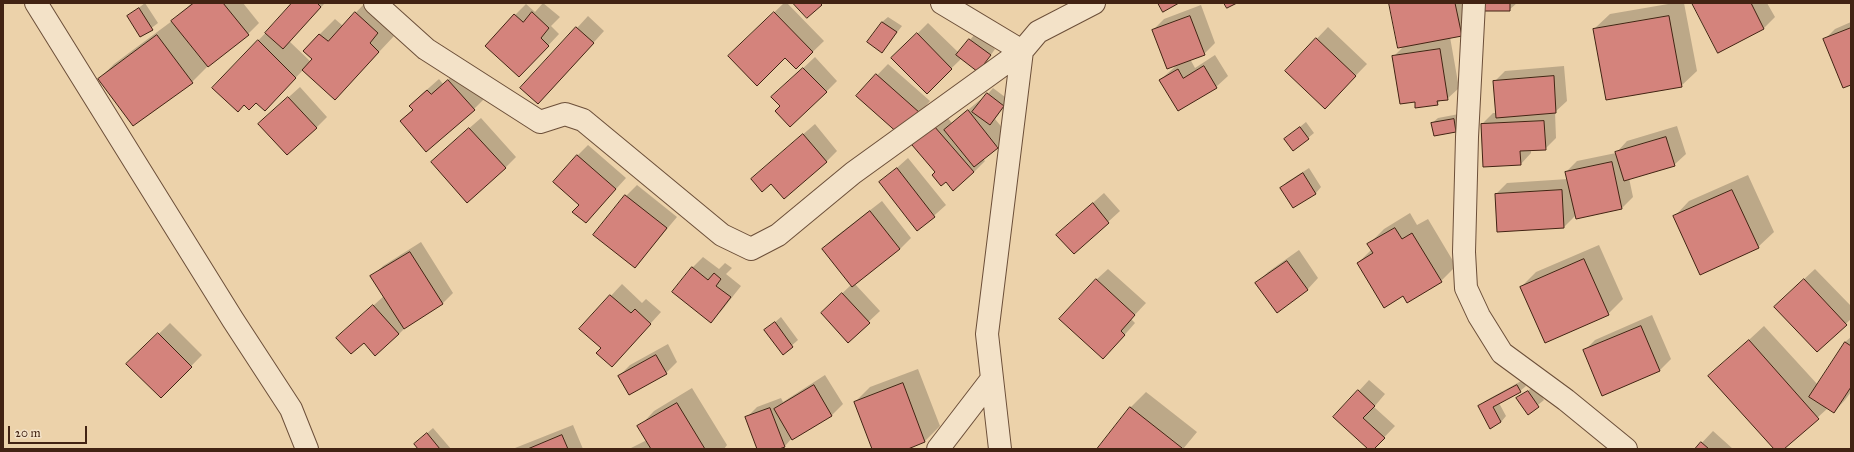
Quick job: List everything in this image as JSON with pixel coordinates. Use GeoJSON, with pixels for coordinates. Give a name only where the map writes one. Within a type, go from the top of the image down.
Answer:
{"type":"FeatureCollection","features":[{"type":"Feature","properties":{"kind":"street"},"geometry":{"type":"LineString","coordinates":[[36,3],[233,320],[291,409],[308,449]]}},
{"type":"Feature","properties":{"kind":"street"},"geometry":{"type":"LineString","coordinates":[[375,3],[426,49],[540,122],[565,114],[583,120],[722,235],[751,249],[778,235],[853,173],[1022,51],[1038,32],[1094,3]]}},
{"type":"Feature","properties":{"kind":"street"},"geometry":{"type":"LineString","coordinates":[[942,3],[1022,51]]}},
{"type":"Feature","properties":{"kind":"street"},"geometry":{"type":"LineString","coordinates":[[1474,3],[1466,167],[1464,252],[1466,288],[1479,316],[1502,353],[1566,400],[1626,449]]}},
{"type":"Feature","properties":{"kind":"street"},"geometry":{"type":"LineString","coordinates":[[1000,449],[987,334],[1022,51]]}},
{"type":"Feature","properties":{"kind":"street"},"geometry":{"type":"LineString","coordinates":[[938,449],[991,380]]}},
{"type":"Feature","properties":{"kind":"building"},"geometry":{"type":"Polygon","coordinates":[[[194,3],[223,3],[249,35],[208,67],[171,21],[194,3]]]}},
{"type":"Feature","properties":{"kind":"building"},"geometry":{"type":"Polygon","coordinates":[[[292,3],[317,3],[321,7],[283,49],[265,33],[292,3]]]}},
{"type":"Feature","properties":{"kind":"building"},"geometry":{"type":"Polygon","coordinates":[[[793,3],[820,3],[822,5],[807,18],[793,3]]]}},
{"type":"Feature","properties":{"kind":"building"},"geometry":{"type":"Polygon","coordinates":[[[1158,3],[1179,3],[1163,12],[1158,3]]]}},
{"type":"Feature","properties":{"kind":"building"},"geometry":{"type":"Polygon","coordinates":[[[1224,3],[1237,3],[1227,8],[1224,3]]]}},
{"type":"Feature","properties":{"kind":"building"},"geometry":{"type":"Polygon","coordinates":[[[1389,3],[1455,3],[1462,36],[1398,48],[1389,3]]]}},
{"type":"Feature","properties":{"kind":"building"},"geometry":{"type":"Polygon","coordinates":[[[1484,3],[1510,3],[1510,11],[1484,11],[1484,3]]]}},
{"type":"Feature","properties":{"kind":"building"},"geometry":{"type":"Polygon","coordinates":[[[1692,3],[1751,3],[1764,29],[1718,53],[1692,3]]]}},
{"type":"Feature","properties":{"kind":"building"},"geometry":{"type":"Polygon","coordinates":[[[139,8],[153,30],[140,37],[127,16],[139,8]]]}},
{"type":"Feature","properties":{"kind":"building"},"geometry":{"type":"Polygon","coordinates":[[[355,12],[378,33],[370,43],[379,52],[335,100],[302,70],[312,59],[303,51],[319,34],[328,41],[355,12]]]}},
{"type":"Feature","properties":{"kind":"building"},"geometry":{"type":"Polygon","coordinates":[[[532,12],[549,28],[541,38],[549,46],[519,77],[485,46],[514,14],[523,22],[532,12]]]}},
{"type":"Feature","properties":{"kind":"building"},"geometry":{"type":"Polygon","coordinates":[[[774,12],[813,52],[796,69],[785,58],[757,86],[728,56],[774,12]]]}},
{"type":"Feature","properties":{"kind":"building"},"geometry":{"type":"Polygon","coordinates":[[[1190,16],[1205,55],[1167,69],[1152,30],[1190,16]]]}},
{"type":"Feature","properties":{"kind":"building"},"geometry":{"type":"Polygon","coordinates":[[[1669,16],[1682,87],[1606,100],[1593,29],[1669,16]]]}},
{"type":"Feature","properties":{"kind":"building"},"geometry":{"type":"Polygon","coordinates":[[[882,22],[897,32],[882,53],[867,42],[882,22]]]}},
{"type":"Feature","properties":{"kind":"building"},"geometry":{"type":"Polygon","coordinates":[[[576,27],[594,43],[538,104],[520,88],[576,27]]]}},
{"type":"Feature","properties":{"kind":"building"},"geometry":{"type":"Polygon","coordinates":[[[1851,28],[1851,85],[1843,88],[1823,39],[1851,28]]]}},
{"type":"Feature","properties":{"kind":"building"},"geometry":{"type":"Polygon","coordinates":[[[917,33],[952,69],[927,94],[891,58],[917,33]]]}},
{"type":"Feature","properties":{"kind":"building"},"geometry":{"type":"Polygon","coordinates":[[[157,35],[193,83],[133,126],[98,79],[157,35]]]}},
{"type":"Feature","properties":{"kind":"building"},"geometry":{"type":"Polygon","coordinates":[[[1316,38],[1356,76],[1325,109],[1285,71],[1316,38]]]}},
{"type":"Feature","properties":{"kind":"building"},"geometry":{"type":"Polygon","coordinates":[[[969,39],[991,55],[978,72],[956,55],[969,39]]]}},
{"type":"Feature","properties":{"kind":"building"},"geometry":{"type":"Polygon","coordinates":[[[258,40],[296,78],[265,111],[256,103],[249,110],[244,105],[238,112],[212,88],[258,40]]]}},
{"type":"Feature","properties":{"kind":"building"},"geometry":{"type":"Polygon","coordinates":[[[1440,49],[1448,100],[1437,101],[1438,105],[1415,108],[1415,102],[1400,104],[1392,56],[1440,49]]]}},
{"type":"Feature","properties":{"kind":"building"},"geometry":{"type":"Polygon","coordinates":[[[1204,66],[1217,88],[1178,111],[1159,80],[1178,69],[1183,78],[1204,66]]]}},
{"type":"Feature","properties":{"kind":"building"},"geometry":{"type":"Polygon","coordinates":[[[803,68],[827,92],[790,127],[775,111],[780,106],[771,97],[803,68]]]}},
{"type":"Feature","properties":{"kind":"building"},"geometry":{"type":"Polygon","coordinates":[[[876,74],[920,113],[900,135],[856,96],[876,74]]]}},
{"type":"Feature","properties":{"kind":"building"},"geometry":{"type":"Polygon","coordinates":[[[1554,76],[1556,113],[1496,118],[1493,81],[1554,76]]]}},
{"type":"Feature","properties":{"kind":"building"},"geometry":{"type":"Polygon","coordinates":[[[448,80],[475,110],[426,152],[400,121],[413,110],[409,106],[427,90],[431,94],[448,80]]]}},
{"type":"Feature","properties":{"kind":"building"},"geometry":{"type":"Polygon","coordinates":[[[987,93],[1004,106],[990,125],[972,112],[987,93]]]}},
{"type":"Feature","properties":{"kind":"building"},"geometry":{"type":"Polygon","coordinates":[[[288,97],[317,128],[287,155],[258,124],[288,97]]]}},
{"type":"Feature","properties":{"kind":"building"},"geometry":{"type":"Polygon","coordinates":[[[968,110],[998,148],[974,167],[944,130],[968,110]]]}},
{"type":"Feature","properties":{"kind":"building"},"geometry":{"type":"Polygon","coordinates":[[[1454,119],[1456,132],[1434,136],[1431,123],[1454,119]]]}},
{"type":"Feature","properties":{"kind":"building"},"geometry":{"type":"Polygon","coordinates":[[[1544,121],[1546,150],[1520,151],[1521,165],[1483,167],[1481,124],[1544,121]]]}},
{"type":"Feature","properties":{"kind":"building"},"geometry":{"type":"Polygon","coordinates":[[[934,126],[974,172],[953,191],[946,182],[941,186],[932,175],[935,172],[912,145],[934,126]]]}},
{"type":"Feature","properties":{"kind":"building"},"geometry":{"type":"Polygon","coordinates":[[[1300,127],[1309,139],[1293,151],[1284,139],[1300,127]]]}},
{"type":"Feature","properties":{"kind":"building"},"geometry":{"type":"Polygon","coordinates":[[[469,128],[506,168],[467,203],[431,162],[469,128]]]}},
{"type":"Feature","properties":{"kind":"building"},"geometry":{"type":"Polygon","coordinates":[[[803,134],[827,162],[784,199],[771,184],[762,192],[751,179],[803,134]]]}},
{"type":"Feature","properties":{"kind":"building"},"geometry":{"type":"Polygon","coordinates":[[[1666,137],[1675,166],[1624,181],[1615,152],[1666,137]]]}},
{"type":"Feature","properties":{"kind":"building"},"geometry":{"type":"Polygon","coordinates":[[[577,155],[616,189],[586,223],[572,212],[579,205],[553,182],[577,155]]]}},
{"type":"Feature","properties":{"kind":"building"},"geometry":{"type":"Polygon","coordinates":[[[1612,162],[1622,209],[1576,219],[1565,172],[1612,162]]]}},
{"type":"Feature","properties":{"kind":"building"},"geometry":{"type":"Polygon","coordinates":[[[897,168],[935,217],[917,231],[879,182],[897,168]]]}},
{"type":"Feature","properties":{"kind":"building"},"geometry":{"type":"Polygon","coordinates":[[[1303,173],[1316,194],[1293,208],[1280,188],[1303,173]]]}},
{"type":"Feature","properties":{"kind":"building"},"geometry":{"type":"Polygon","coordinates":[[[1562,190],[1564,228],[1497,232],[1495,194],[1562,190]]]}},
{"type":"Feature","properties":{"kind":"building"},"geometry":{"type":"Polygon","coordinates":[[[1732,190],[1759,248],[1700,275],[1673,216],[1732,190]]]}},
{"type":"Feature","properties":{"kind":"building"},"geometry":{"type":"Polygon","coordinates":[[[625,195],[667,228],[635,268],[593,235],[625,195]]]}},
{"type":"Feature","properties":{"kind":"building"},"geometry":{"type":"Polygon","coordinates":[[[1093,203],[1109,223],[1074,254],[1056,235],[1093,203]]]}},
{"type":"Feature","properties":{"kind":"building"},"geometry":{"type":"Polygon","coordinates":[[[870,211],[900,249],[852,287],[822,249],[870,211]]]}},
{"type":"Feature","properties":{"kind":"building"},"geometry":{"type":"Polygon","coordinates":[[[1395,228],[1402,239],[1412,233],[1442,282],[1407,303],[1403,296],[1384,308],[1357,263],[1373,253],[1367,244],[1395,228]]]}},
{"type":"Feature","properties":{"kind":"building"},"geometry":{"type":"Polygon","coordinates":[[[410,252],[443,304],[404,329],[370,276],[410,252]]]}},
{"type":"Feature","properties":{"kind":"building"},"geometry":{"type":"Polygon","coordinates":[[[1584,259],[1609,315],[1545,343],[1520,287],[1584,259]]]}},
{"type":"Feature","properties":{"kind":"building"},"geometry":{"type":"Polygon","coordinates":[[[1287,261],[1308,290],[1277,313],[1255,283],[1287,261]]]}},
{"type":"Feature","properties":{"kind":"building"},"geometry":{"type":"Polygon","coordinates":[[[692,267],[708,280],[714,273],[721,279],[716,286],[731,297],[711,323],[672,292],[692,267]]]}},
{"type":"Feature","properties":{"kind":"building"},"geometry":{"type":"Polygon","coordinates":[[[1096,279],[1135,315],[1121,331],[1125,335],[1103,359],[1059,319],[1096,279]]]}},
{"type":"Feature","properties":{"kind":"building"},"geometry":{"type":"Polygon","coordinates":[[[1804,279],[1847,325],[1817,352],[1774,307],[1804,279]]]}},
{"type":"Feature","properties":{"kind":"building"},"geometry":{"type":"Polygon","coordinates":[[[842,293],[870,323],[848,343],[821,313],[842,293]]]}},
{"type":"Feature","properties":{"kind":"building"},"geometry":{"type":"Polygon","coordinates":[[[610,295],[631,313],[635,309],[651,324],[612,367],[596,353],[601,348],[579,329],[610,295]]]}},
{"type":"Feature","properties":{"kind":"building"},"geometry":{"type":"Polygon","coordinates":[[[373,305],[399,334],[375,356],[364,343],[351,354],[336,338],[373,305]]]}},
{"type":"Feature","properties":{"kind":"building"},"geometry":{"type":"Polygon","coordinates":[[[775,322],[793,347],[783,355],[764,330],[775,322]]]}},
{"type":"Feature","properties":{"kind":"building"},"geometry":{"type":"Polygon","coordinates":[[[1641,326],[1660,371],[1602,396],[1583,350],[1641,326]]]}},
{"type":"Feature","properties":{"kind":"building"},"geometry":{"type":"Polygon","coordinates":[[[158,333],[192,367],[161,398],[126,364],[158,333]]]}},
{"type":"Feature","properties":{"kind":"building"},"geometry":{"type":"Polygon","coordinates":[[[1749,340],[1819,419],[1784,449],[1774,449],[1708,376],[1749,340]]]}},
{"type":"Feature","properties":{"kind":"building"},"geometry":{"type":"Polygon","coordinates":[[[1845,342],[1851,346],[1851,387],[1834,413],[1809,397],[1845,342]]]}},
{"type":"Feature","properties":{"kind":"building"},"geometry":{"type":"Polygon","coordinates":[[[656,355],[667,374],[629,395],[618,376],[656,355]]]}},
{"type":"Feature","properties":{"kind":"building"},"geometry":{"type":"Polygon","coordinates":[[[903,383],[925,442],[908,449],[872,449],[854,402],[903,383]]]}},
{"type":"Feature","properties":{"kind":"building"},"geometry":{"type":"Polygon","coordinates":[[[814,385],[832,416],[792,440],[774,409],[814,385]]]}},
{"type":"Feature","properties":{"kind":"building"},"geometry":{"type":"Polygon","coordinates":[[[1517,385],[1521,392],[1493,407],[1501,422],[1490,429],[1478,406],[1517,385]]]}},
{"type":"Feature","properties":{"kind":"building"},"geometry":{"type":"Polygon","coordinates":[[[1358,390],[1375,406],[1363,418],[1385,438],[1374,449],[1368,449],[1333,417],[1358,390]]]}},
{"type":"Feature","properties":{"kind":"building"},"geometry":{"type":"Polygon","coordinates":[[[1528,391],[1539,407],[1528,415],[1516,398],[1528,391]]]}},
{"type":"Feature","properties":{"kind":"building"},"geometry":{"type":"Polygon","coordinates":[[[677,403],[705,449],[651,449],[637,426],[677,403]]]}},
{"type":"Feature","properties":{"kind":"building"},"geometry":{"type":"Polygon","coordinates":[[[1130,407],[1182,448],[1182,449],[1097,449],[1130,407]]]}},
{"type":"Feature","properties":{"kind":"building"},"geometry":{"type":"Polygon","coordinates":[[[770,408],[785,447],[779,449],[757,449],[745,417],[770,408]]]}},
{"type":"Feature","properties":{"kind":"building"},"geometry":{"type":"Polygon","coordinates":[[[427,433],[440,449],[418,449],[414,444],[427,433]]]}},
{"type":"Feature","properties":{"kind":"building"},"geometry":{"type":"Polygon","coordinates":[[[562,435],[568,449],[528,449],[562,435]]]}},
{"type":"Feature","properties":{"kind":"building"},"geometry":{"type":"Polygon","coordinates":[[[1701,442],[1709,449],[1695,449],[1701,442]]]}}]}
